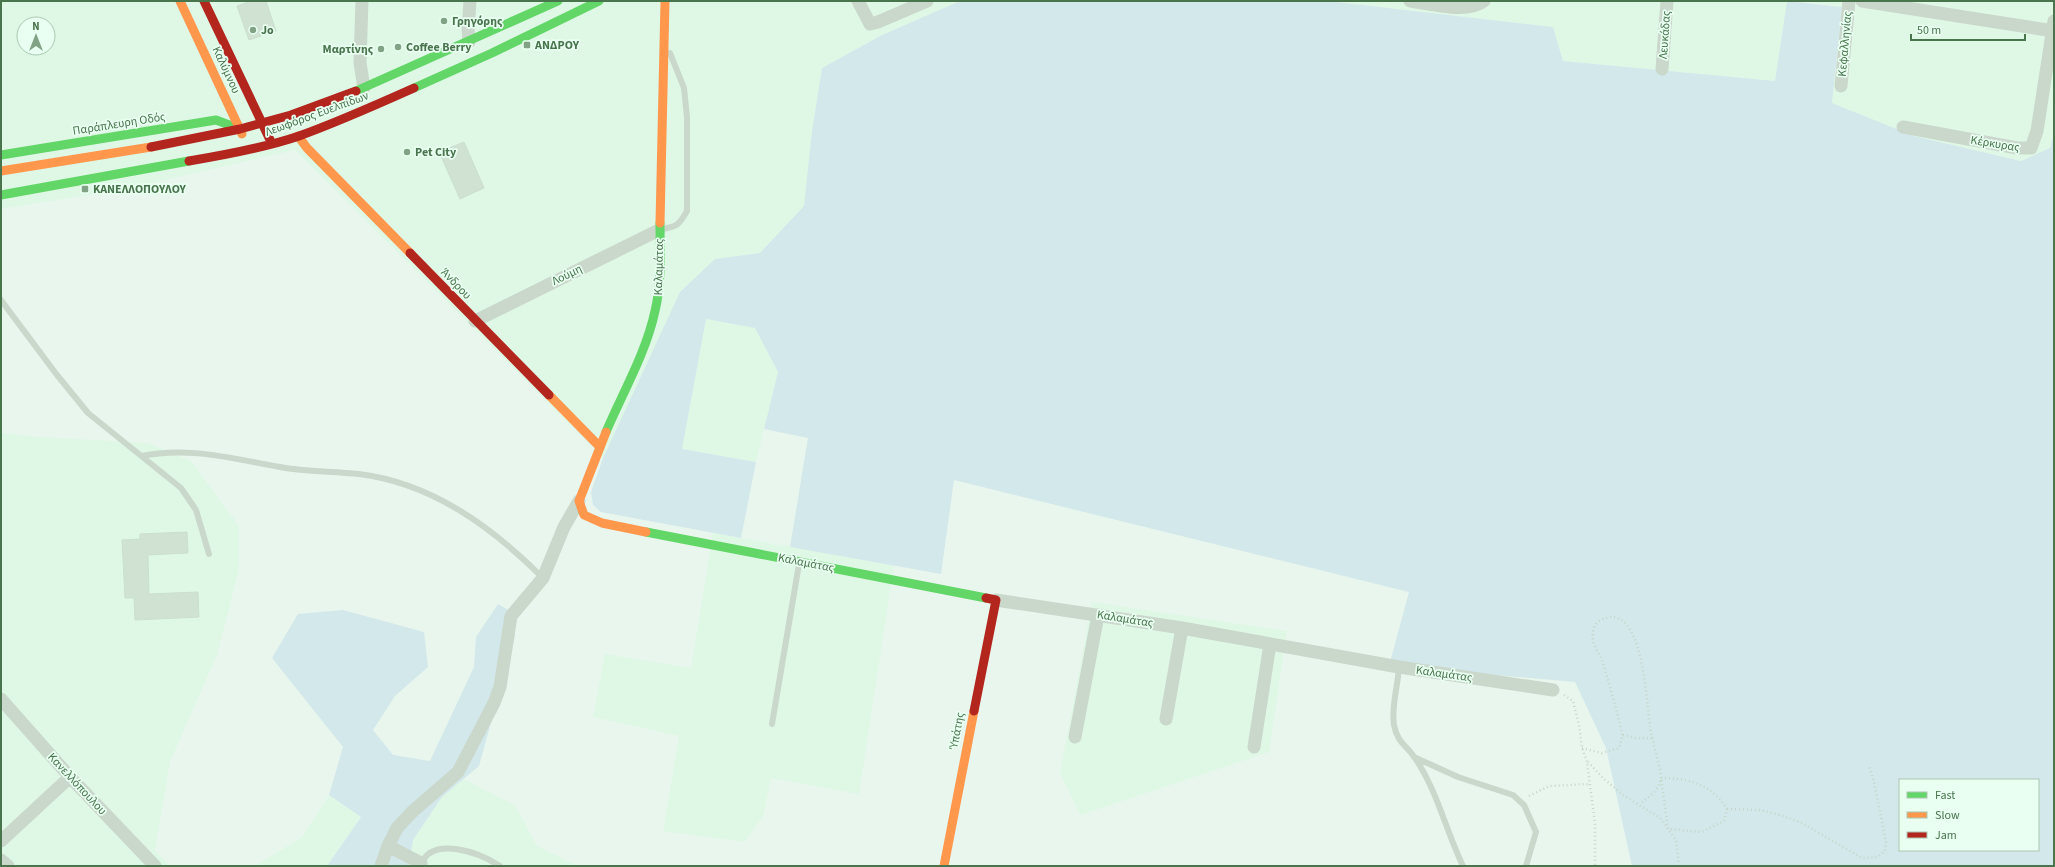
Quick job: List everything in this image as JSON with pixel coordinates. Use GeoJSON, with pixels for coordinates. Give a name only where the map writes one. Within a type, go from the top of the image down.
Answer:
{"type":"FeatureCollection","features":[{"type":"Feature","properties":{"kind":"street","name":"Καλύμνου"},"geometry":{"type":"LineString","coordinates":[[180,1],[249,149]]}},
{"type":"Feature","properties":{"kind":"street","name":"Καλύμνου"},"geometry":{"type":"LineString","coordinates":[[204,1],[264,123],[272,144]]}},
{"type":"Feature","properties":{"kind":"street"},"geometry":{"type":"LineString","coordinates":[[362,1],[360,63],[364,88]]}},
{"type":"Feature","properties":{"kind":"street"},"geometry":{"type":"LineString","coordinates":[[469,42],[468,29],[470,1]]}},
{"type":"Feature","properties":{"kind":"street","name":"Λεωφόρος Ευελπίδων"},"geometry":{"type":"LineString","coordinates":[[1,171],[147,148],[264,123],[364,88],[558,1]]}},
{"type":"Feature","properties":{"kind":"street","name":"Λεωφόρος Ευελπίδων"},"geometry":{"type":"LineString","coordinates":[[1,195],[69,184],[249,149],[298,136],[372,107],[492,53],[599,1]]}},
{"type":"Feature","properties":{"kind":"street","name":"Καλαμάτας"},"geometry":{"type":"LineString","coordinates":[[664,1],[659,285],[656,314],[646,341],[599,446],[579,502],[584,515],[602,523],[996,600],[1182,628],[1399,668],[1553,690]]}},
{"type":"Feature","properties":{"kind":"street"},"geometry":{"type":"LineString","coordinates":[[858,1],[870,24],[927,1]]}},
{"type":"Feature","properties":{"kind":"street"},"geometry":{"type":"LineString","coordinates":[[1410,1],[1461,8],[1471,7],[1482,3]]}},
{"type":"Feature","properties":{"kind":"street","name":"Λευκάδας"},"geometry":{"type":"LineString","coordinates":[[1662,69],[1667,1]]}},
{"type":"Feature","properties":{"kind":"street","name":"Κεφαλληνίας"},"geometry":{"type":"LineString","coordinates":[[1841,86],[1849,1]]}},
{"type":"Feature","properties":{"kind":"street"},"geometry":{"type":"LineString","coordinates":[[1862,1],[2053,27]]}},
{"type":"Feature","properties":{"kind":"street","name":"Κέρκυρας"},"geometry":{"type":"LineString","coordinates":[[1903,127],[2017,148],[2031,148],[2037,131],[2053,27]]}},
{"type":"Feature","properties":{"kind":"street","name":"Παράπλευρη Οδός"},"geometry":{"type":"LineString","coordinates":[[1,154],[216,120],[240,129]]}},
{"type":"Feature","properties":{"kind":"street","name":"Άνδρου"},"geometry":{"type":"LineString","coordinates":[[298,136],[307,148],[599,446]]}},
{"type":"Feature","properties":{"kind":"street","name":"Λούμη"},"geometry":{"type":"LineString","coordinates":[[475,321],[660,230]]}},
{"type":"Feature","properties":{"kind":"street"},"geometry":{"type":"LineString","coordinates":[[381,866],[388,846],[397,828],[412,812],[458,772],[494,703],[500,687],[511,616],[543,578],[564,527],[579,502]]}},
{"type":"Feature","properties":{"kind":"street","name":"Ύπάτης"},"geometry":{"type":"LineString","coordinates":[[944,866],[996,600]]}},
{"type":"Feature","properties":{"kind":"street"},"geometry":{"type":"LineString","coordinates":[[1075,737],[1098,615]]}},
{"type":"Feature","properties":{"kind":"street"},"geometry":{"type":"LineString","coordinates":[[1166,720],[1182,628]]}},
{"type":"Feature","properties":{"kind":"street"},"geometry":{"type":"LineString","coordinates":[[1254,747],[1270,644]]}},
{"type":"Feature","properties":{"kind":"street","name":"Κανελλόπουλου"},"geometry":{"type":"LineString","coordinates":[[1,699],[70,777],[155,866]]}},
{"type":"Feature","properties":{"kind":"street"},"geometry":{"type":"LineString","coordinates":[[1,841],[70,777]]}},
{"type":"Feature","properties":{"kind":"street"},"geometry":{"type":"LineString","coordinates":[[388,846],[421,864]]}},
{"type":"Feature","properties":{"kind":"street"},"geometry":{"type":"LineString","coordinates":[[1,860],[8,866]]}},
{"type":"Feature","properties":{"kind":"lane"},"geometry":{"type":"LineString","coordinates":[[660,230],[675,227],[681,221],[686,211],[687,181],[687,117],[684,88],[664,39]]}},
{"type":"Feature","properties":{"kind":"lane"},"geometry":{"type":"LineString","coordinates":[[1,300],[57,375],[88,413],[181,488],[196,510],[209,554]]}},
{"type":"Feature","properties":{"kind":"lane"},"geometry":{"type":"LineString","coordinates":[[142,456],[162,452],[186,452],[285,468],[359,474],[391,480],[427,492],[458,508],[497,537],[543,578]]}},
{"type":"Feature","properties":{"kind":"lane"},"geometry":{"type":"LineString","coordinates":[[772,724],[799,562]]}},
{"type":"Feature","properties":{"kind":"lane"},"geometry":{"type":"LineString","coordinates":[[1399,668],[1394,724],[1398,739],[1414,757],[1435,799],[1463,866]]}},
{"type":"Feature","properties":{"kind":"lane"},"geometry":{"type":"LineString","coordinates":[[1414,757],[1458,777],[1513,795],[1519,800],[1524,805],[1536,832],[1526,866]]}},
{"type":"Feature","properties":{"kind":"lane"},"geometry":{"type":"LineString","coordinates":[[421,864],[432,851],[443,848],[460,849],[500,866]]}},
{"type":"Feature","properties":{"kind":"path"},"geometry":{"type":"LineString","coordinates":[[1582,748],[1602,753],[1619,748],[1623,735],[1602,661],[1593,639],[1594,628],[1599,620],[1616,618],[1631,630],[1639,650],[1652,738],[1661,778],[1668,829]]}},
{"type":"Feature","properties":{"kind":"path"},"geometry":{"type":"LineString","coordinates":[[1553,690],[1574,701],[1580,725],[1582,748],[1588,762],[1595,824],[1595,866]]}},
{"type":"Feature","properties":{"kind":"path"},"geometry":{"type":"LineString","coordinates":[[1623,735],[1636,738],[1652,738]]}},
{"type":"Feature","properties":{"kind":"path"},"geometry":{"type":"LineString","coordinates":[[1588,762],[1618,791],[1660,818],[1676,840],[1679,866]]}},
{"type":"Feature","properties":{"kind":"path"},"geometry":{"type":"LineString","coordinates":[[1727,809],[1760,810],[1777,814],[1802,823],[1862,858],[1877,857],[1885,851],[1886,842],[1874,782],[1869,766]]}},
{"type":"Feature","properties":{"kind":"path"},"geometry":{"type":"LineString","coordinates":[[1640,804],[1656,790],[1661,778]]}},
{"type":"Feature","properties":{"kind":"path"},"geometry":{"type":"LineString","coordinates":[[1661,778],[1681,778],[1706,788],[1718,796],[1727,809],[1724,821],[1702,832],[1668,829]]}},
{"type":"Feature","properties":{"kind":"path"},"geometry":{"type":"LineString","coordinates":[[1519,800],[1549,786],[1590,784]]}},
{"type":"Feature","properties":{"kind":"shaded area"},"geometry":{"type":"Polygon","coordinates":[[[1,1],[960,1],[882,35],[822,68],[812,131],[805,206],[760,253],[715,259],[603,458],[295,150],[131,188],[1,209],[1,1]]]}},
{"type":"Feature","properties":{"kind":"shaded area"},"geometry":{"type":"Polygon","coordinates":[[[960,1],[1328,1],[1553,27],[1563,61],[1775,81],[1787,1],[1842,7],[1832,103],[1914,136],[2021,161],[2050,148],[2054,133],[2054,866],[1632,866],[1606,748],[1575,682],[1389,666],[1409,592],[954,480],[941,574],[790,547],[808,438],[764,429],[778,372],[755,328],[706,319],[682,449],[756,462],[741,538],[601,512],[593,505],[591,492],[603,458],[680,292],[715,259],[760,253],[804,206],[812,131],[822,68],[882,35],[960,1]]]}},
{"type":"Feature","properties":{"kind":"shaded area"},"geometry":{"type":"Polygon","coordinates":[[[1328,1],[1787,1],[1775,81],[1562,61],[1553,27],[1328,1]]]}},
{"type":"Feature","properties":{"kind":"shaded area"},"geometry":{"type":"Polygon","coordinates":[[[1797,1],[2054,1],[2054,133],[2051,148],[2021,161],[1914,136],[1832,103],[1842,7],[1797,1]]]}},
{"type":"Feature","properties":{"kind":"shaded area"},"geometry":{"type":"Polygon","coordinates":[[[706,318],[755,328],[778,372],[756,462],[681,450],[706,318]]]}},
{"type":"Feature","properties":{"kind":"shaded area"},"geometry":{"type":"Polygon","coordinates":[[[1,433],[40,437],[148,443],[191,461],[239,526],[239,569],[217,655],[170,762],[155,850],[170,866],[1,866],[1,433]]]}},
{"type":"Feature","properties":{"kind":"shaded area"},"geometry":{"type":"Polygon","coordinates":[[[713,533],[894,565],[859,794],[771,778],[763,816],[745,842],[663,831],[679,736],[593,717],[605,654],[691,668],[713,533]]]}},
{"type":"Feature","properties":{"kind":"shaded area"},"geometry":{"type":"Polygon","coordinates":[[[1092,602],[1287,631],[1269,752],[1080,815],[1060,773],[1092,602]]]}},
{"type":"Feature","properties":{"kind":"shaded area"},"geometry":{"type":"Polygon","coordinates":[[[498,604],[510,611],[515,636],[479,766],[442,797],[413,840],[409,866],[327,866],[361,817],[329,795],[343,747],[272,658],[298,614],[343,610],[424,632],[428,667],[395,696],[373,730],[393,755],[430,761],[474,667],[476,637],[498,604]]]}},
{"type":"Feature","properties":{"kind":"shaded area"},"geometry":{"type":"Polygon","coordinates":[[[464,779],[515,805],[537,846],[576,865],[409,866],[413,840],[442,797],[464,779]]]}},
{"type":"Feature","properties":{"kind":"shaded area"},"geometry":{"type":"Polygon","coordinates":[[[329,795],[361,816],[327,866],[255,866],[302,837],[329,795]]]}},
{"type":"Feature","properties":{"kind":"building"},"geometry":{"type":"Polygon","coordinates":[[[251,1],[266,1],[276,31],[249,40],[237,6],[251,1]]]}},
{"type":"Feature","properties":{"kind":"building"},"geometry":{"type":"Polygon","coordinates":[[[464,142],[484,188],[460,199],[439,152],[464,142]]]}},
{"type":"Feature","properties":{"kind":"building"},"geometry":{"type":"Polygon","coordinates":[[[187,532],[188,553],[148,555],[149,594],[198,592],[199,617],[135,620],[134,598],[125,598],[122,540],[140,539],[140,534],[187,532]]]}},
{"type":"Feature","properties":{"kind":"traffic: fast"},"geometry":{"type":"LineString","coordinates":[[356,91],[558,1]]}},
{"type":"Feature","properties":{"kind":"traffic: fast"},"geometry":{"type":"LineString","coordinates":[[414,88],[492,53],[599,1]]}},
{"type":"Feature","properties":{"kind":"traffic: fast"},"geometry":{"type":"LineString","coordinates":[[1,155],[216,120],[240,129]]}},
{"type":"Feature","properties":{"kind":"traffic: fast"},"geometry":{"type":"LineString","coordinates":[[1,195],[189,161]]}},
{"type":"Feature","properties":{"kind":"traffic: fast"},"geometry":{"type":"LineString","coordinates":[[606,432],[640,357],[651,327],[659,289],[660,223]]}},
{"type":"Feature","properties":{"kind":"traffic: fast"},"geometry":{"type":"LineString","coordinates":[[646,532],[986,598]]}},
{"type":"Feature","properties":{"kind":"traffic: slow"},"geometry":{"type":"LineString","coordinates":[[180,1],[242,134]]}},
{"type":"Feature","properties":{"kind":"traffic: slow"},"geometry":{"type":"LineString","coordinates":[[660,223],[665,1]]}},
{"type":"Feature","properties":{"kind":"traffic: slow"},"geometry":{"type":"LineString","coordinates":[[298,136],[307,148],[410,253]]}},
{"type":"Feature","properties":{"kind":"traffic: slow"},"geometry":{"type":"LineString","coordinates":[[1,171],[151,147]]}},
{"type":"Feature","properties":{"kind":"traffic: slow"},"geometry":{"type":"LineString","coordinates":[[549,395],[599,446]]}},
{"type":"Feature","properties":{"kind":"traffic: slow"},"geometry":{"type":"LineString","coordinates":[[606,432],[579,501],[584,515],[602,523],[646,532]]}},
{"type":"Feature","properties":{"kind":"traffic: slow"},"geometry":{"type":"LineString","coordinates":[[944,866],[974,711]]}},
{"type":"Feature","properties":{"kind":"traffic: jam"},"geometry":{"type":"LineString","coordinates":[[204,1],[272,144]]}},
{"type":"Feature","properties":{"kind":"traffic: jam"},"geometry":{"type":"LineString","coordinates":[[189,161],[258,148],[299,136],[343,119],[414,88]]}},
{"type":"Feature","properties":{"kind":"traffic: jam"},"geometry":{"type":"LineString","coordinates":[[151,147],[240,129],[291,115],[356,91]]}},
{"type":"Feature","properties":{"kind":"traffic: jam"},"geometry":{"type":"LineString","coordinates":[[410,253],[549,395]]}},
{"type":"Feature","properties":{"kind":"traffic: jam"},"geometry":{"type":"LineString","coordinates":[[974,711],[996,600],[986,598]]}},
{"type":"Feature","properties":{"kind":"place","name":"Γρηγόρης"},"geometry":{"type":"Point","coordinates":[444,21]}},
{"type":"Feature","properties":{"kind":"place","name":"Jo"},"geometry":{"type":"Point","coordinates":[253,30]}},
{"type":"Feature","properties":{"kind":"place","name":"ΑΝΔΡΟΥ"},"geometry":{"type":"Point","coordinates":[527,45]}},
{"type":"Feature","properties":{"kind":"place","name":"Coffee Berry"},"geometry":{"type":"Point","coordinates":[398,47]}},
{"type":"Feature","properties":{"kind":"place","name":"Μαρτίνης"},"geometry":{"type":"Point","coordinates":[381,49]}},
{"type":"Feature","properties":{"kind":"place","name":"Pet City"},"geometry":{"type":"Point","coordinates":[407,152]}},
{"type":"Feature","properties":{"kind":"place","name":"ΚΑΝΕΛΛΟΠΟΥΛΟΥ"},"geometry":{"type":"Point","coordinates":[85,189]}}]}
